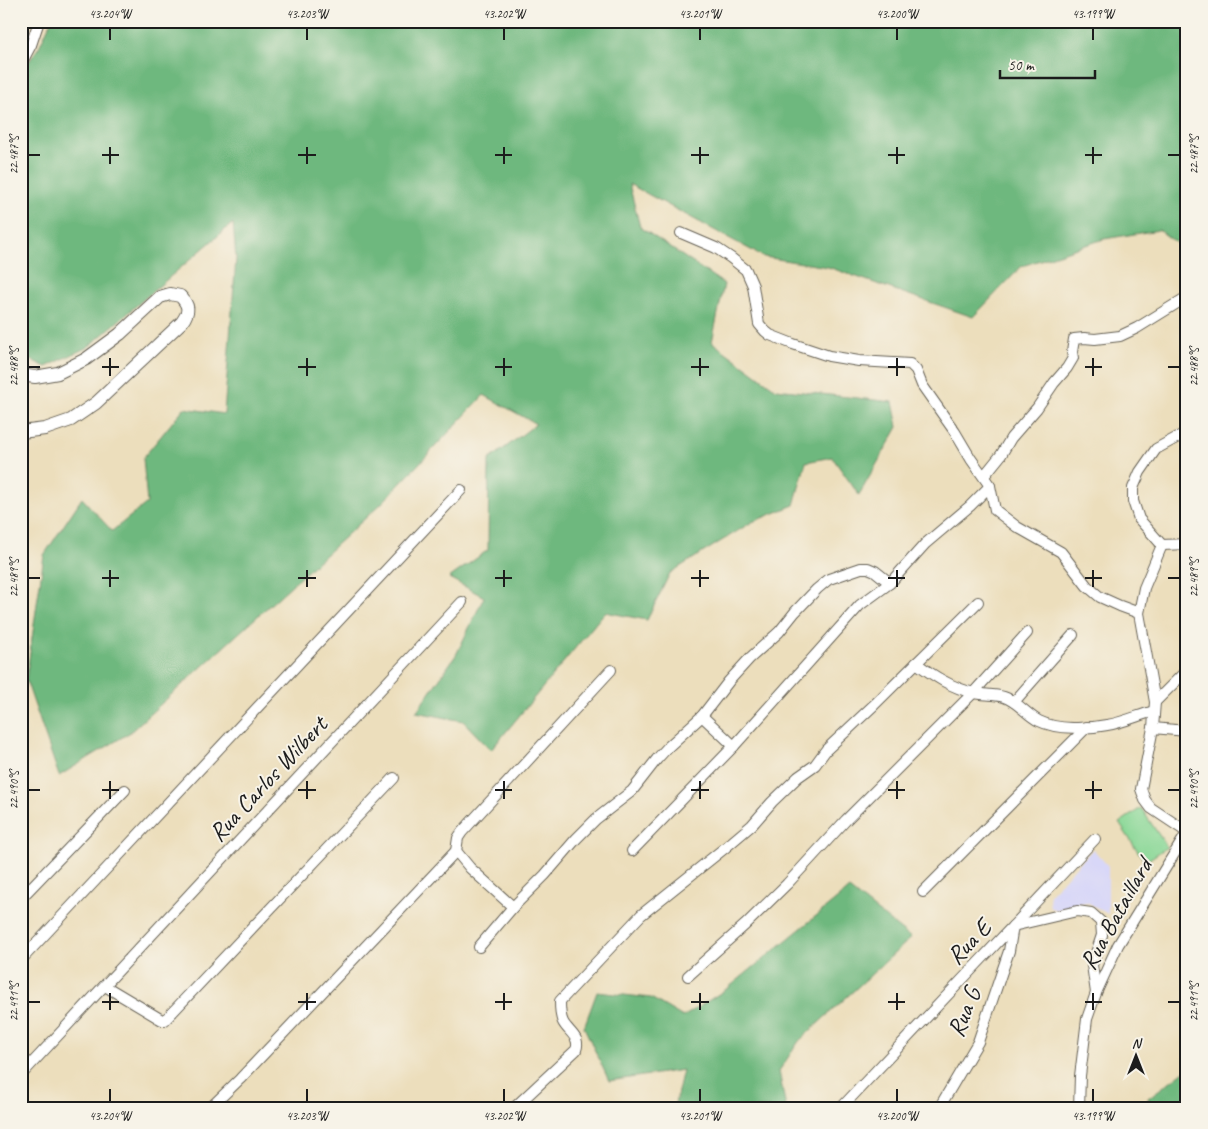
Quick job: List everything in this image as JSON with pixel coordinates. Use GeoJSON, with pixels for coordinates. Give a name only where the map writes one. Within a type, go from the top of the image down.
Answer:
{"type":"FeatureCollection","features":[{"type":"Feature","properties":{"kind":"street"},"geometry":{"type":"LineString","coordinates":[[21,64],[31,45],[39,21]]}},
{"type":"Feature","properties":{"kind":"street"},"geometry":{"type":"LineString","coordinates":[[681,233],[716,248],[746,270],[753,286],[759,324],[770,335],[829,356],[859,361],[910,364],[916,370],[922,385],[990,486],[995,510],[1017,527],[1062,552],[1087,586],[1100,597],[1139,613]]}},
{"type":"Feature","properties":{"kind":"street"},"geometry":{"type":"LineString","coordinates":[[21,376],[35,377],[58,373],[86,359],[120,334],[160,297],[170,294],[180,296],[186,302],[188,312],[182,322],[96,403],[71,420],[45,429],[21,432]]}},
{"type":"Feature","properties":{"kind":"street"},"geometry":{"type":"LineString","coordinates":[[984,476],[1001,455],[1011,438],[1037,408],[1067,368],[1073,358],[1074,339],[1120,336],[1137,328],[1187,296]]}},
{"type":"Feature","properties":{"kind":"street"},"geometry":{"type":"LineString","coordinates":[[1162,545],[1139,519],[1133,501],[1133,488],[1140,472],[1156,449],[1187,432]]}},
{"type":"Feature","properties":{"kind":"street"},"geometry":{"type":"LineString","coordinates":[[632,851],[734,746],[860,605],[890,583],[925,544],[970,506],[990,486]]}},
{"type":"Feature","properties":{"kind":"street"},"geometry":{"type":"LineString","coordinates":[[21,960],[461,490]]}},
{"type":"Feature","properties":{"kind":"street"},"geometry":{"type":"LineString","coordinates":[[1162,545],[1187,544]]}},
{"type":"Feature","properties":{"kind":"street"},"geometry":{"type":"LineString","coordinates":[[1162,545],[1144,588],[1139,613],[1155,707],[1153,728],[1141,788],[1150,808],[1187,833]]}},
{"type":"Feature","properties":{"kind":"street"},"geometry":{"type":"LineString","coordinates":[[479,947],[513,907],[545,876],[576,839],[596,819],[632,792],[657,759],[702,716],[729,681],[750,658],[779,632],[816,589],[829,579],[861,568],[868,568],[876,572],[890,583]]}},
{"type":"Feature","properties":{"kind":"street","name":"Rua Carlos Wilbert"},"geometry":{"type":"LineString","coordinates":[[21,1074],[462,602]]}},
{"type":"Feature","properties":{"kind":"street"},"geometry":{"type":"LineString","coordinates":[[514,1108],[576,1050],[578,1044],[562,1019],[560,1001],[641,915],[752,825],[772,802],[798,777],[814,765],[826,750],[978,602]]}},
{"type":"Feature","properties":{"kind":"street"},"geometry":{"type":"LineString","coordinates":[[688,976],[787,884],[846,820],[973,693],[1028,634]]}},
{"type":"Feature","properties":{"kind":"street"},"geometry":{"type":"LineString","coordinates":[[1014,702],[1074,635]]}},
{"type":"Feature","properties":{"kind":"street"},"geometry":{"type":"LineString","coordinates":[[916,664],[951,686],[973,693],[1005,698],[1014,702],[1038,720],[1056,727],[1108,725],[1155,707],[1187,670]]}},
{"type":"Feature","properties":{"kind":"street"},"geometry":{"type":"LineString","coordinates":[[210,1108],[456,851],[458,838],[462,832],[611,670]]}},
{"type":"Feature","properties":{"kind":"street"},"geometry":{"type":"LineString","coordinates":[[702,716],[734,746]]}},
{"type":"Feature","properties":{"kind":"street"},"geometry":{"type":"LineString","coordinates":[[924,892],[1087,727]]}},
{"type":"Feature","properties":{"kind":"street"},"geometry":{"type":"LineString","coordinates":[[1153,728],[1187,731]]}},
{"type":"Feature","properties":{"kind":"street"},"geometry":{"type":"LineString","coordinates":[[104,986],[162,1020],[166,1020],[394,778]]}},
{"type":"Feature","properties":{"kind":"street"},"geometry":{"type":"LineString","coordinates":[[21,898],[125,790]]}},
{"type":"Feature","properties":{"kind":"street","name":"Rua Bataillard"},"geometry":{"type":"LineString","coordinates":[[1079,1108],[1080,1076],[1087,1019],[1096,993],[1118,945],[1187,833]]}},
{"type":"Feature","properties":{"kind":"street"},"geometry":{"type":"LineString","coordinates":[[1014,926],[1095,840]]}},
{"type":"Feature","properties":{"kind":"street"},"geometry":{"type":"LineString","coordinates":[[456,851],[470,868],[513,907]]}},
{"type":"Feature","properties":{"kind":"street","name":"Rua E"},"geometry":{"type":"LineString","coordinates":[[841,1108],[1014,926],[1077,911],[1091,913],[1101,922],[1102,935],[1092,965],[1096,993]]}},
{"type":"Feature","properties":{"kind":"street","name":"Rua G"},"geometry":{"type":"LineString","coordinates":[[939,1108],[978,1042],[1009,951],[1014,926]]}},
{"type":"Feature","properties":{"kind":"shaded area"},"geometry":{"type":"Polygon","coordinates":[[[1093,849],[1108,866],[1108,914],[1087,902],[1056,910],[1050,907],[1050,894],[1093,849]]]}},
{"type":"Feature","properties":{"kind":"green space"},"geometry":{"type":"Polygon","coordinates":[[[51,21],[1187,21],[1187,251],[1159,230],[1104,239],[1022,266],[973,317],[828,267],[764,257],[629,184],[640,227],[724,284],[712,342],[776,389],[893,402],[898,427],[859,495],[832,457],[806,462],[794,505],[752,522],[670,573],[647,620],[605,612],[491,750],[463,721],[416,712],[456,655],[484,597],[449,578],[488,550],[489,460],[536,424],[484,395],[381,504],[129,733],[59,776],[26,680],[44,555],[82,498],[112,531],[147,503],[143,458],[184,408],[224,414],[236,259],[233,223],[88,347],[46,367],[21,355],[21,73],[39,47],[51,21]]]}},
{"type":"Feature","properties":{"kind":"green space"},"geometry":{"type":"Polygon","coordinates":[[[1141,808],[1167,847],[1145,862],[1119,823],[1141,808]]]}},
{"type":"Feature","properties":{"kind":"green space"},"geometry":{"type":"Polygon","coordinates":[[[849,889],[911,938],[799,1041],[779,1071],[786,1108],[674,1108],[683,1070],[609,1081],[584,1027],[597,992],[651,998],[683,1017],[728,988],[849,889]]]}},
{"type":"Feature","properties":{"kind":"green space"},"geometry":{"type":"Polygon","coordinates":[[[1187,1069],[1187,1108],[1150,1108],[1148,1098],[1187,1069]]]}}]}
